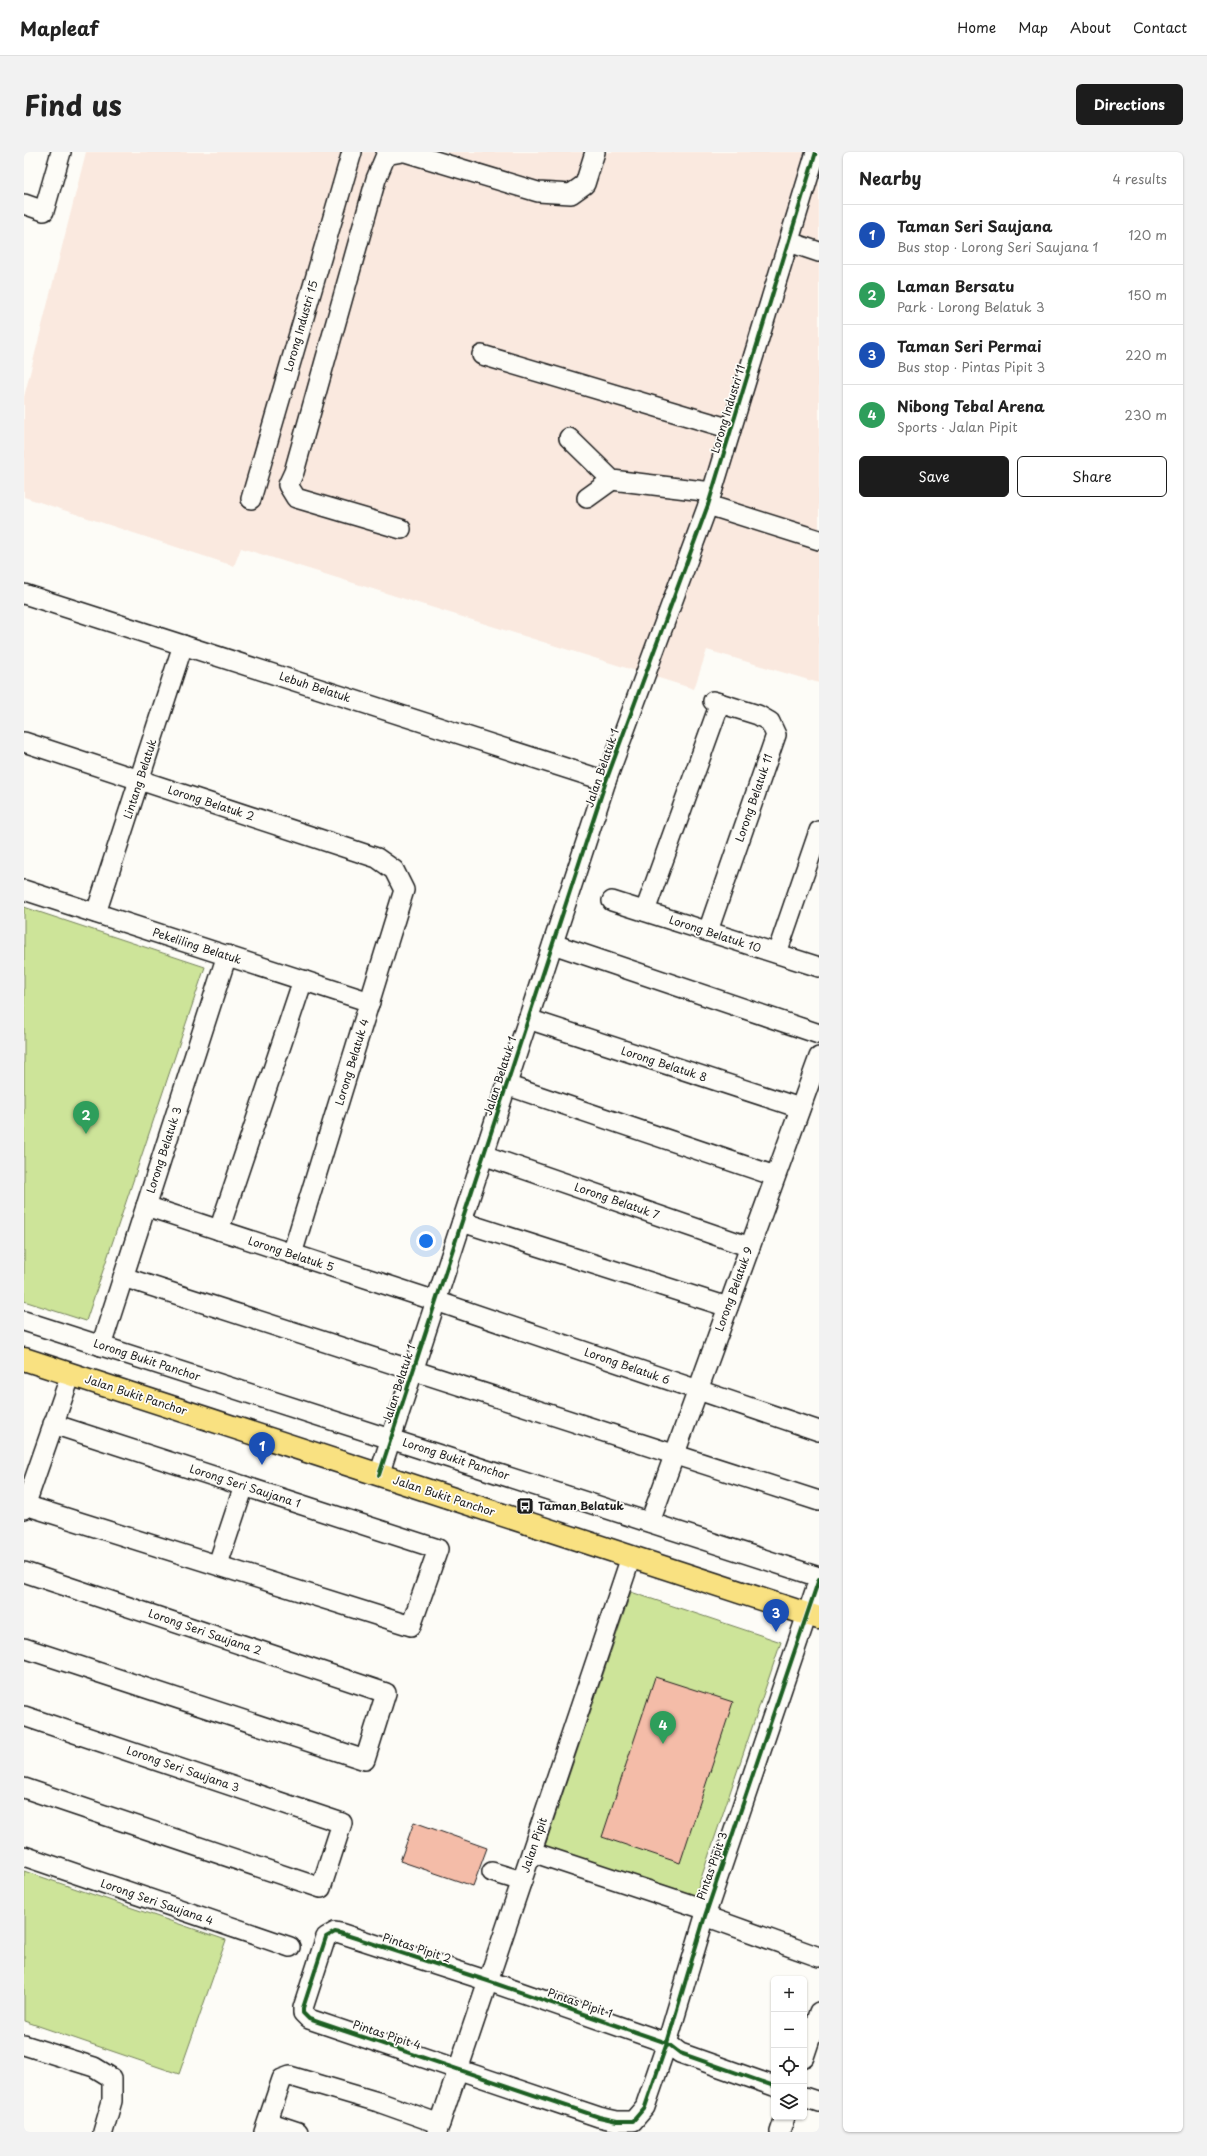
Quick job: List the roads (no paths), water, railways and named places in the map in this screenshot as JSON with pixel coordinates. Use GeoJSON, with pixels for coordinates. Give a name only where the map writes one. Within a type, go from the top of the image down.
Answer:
{"type":"FeatureCollection","features":[{"type":"Feature","properties":{"kind":"main road","name":"Jalan Bukit Panchor"},"geometry":{"type":"LineString","coordinates":[[24,1359],[813,1616]]}},
{"type":"Feature","properties":{"kind":"street"},"geometry":{"type":"LineString","coordinates":[[24,204],[44,211],[61,152]]}},
{"type":"Feature","properties":{"kind":"street","name":"Lorong Industri 15"},"geometry":{"type":"LineString","coordinates":[[251,499],[352,152]]}},
{"type":"Feature","properties":{"kind":"street"},"geometry":{"type":"LineString","coordinates":[[401,529],[296,498],[288,485],[294,472],[376,179],[386,155],[402,152]]}},
{"type":"Feature","properties":{"kind":"street"},"geometry":{"type":"LineString","coordinates":[[405,152],[538,192],[571,194],[585,184],[595,152]]}},
{"type":"Feature","properties":{"kind":"street","name":"Lorong Industri 11"},"geometry":{"type":"LineString","coordinates":[[644,676],[710,499],[816,152]]}},
{"type":"Feature","properties":{"kind":"street"},"geometry":{"type":"LineString","coordinates":[[789,242],[819,252]]}},
{"type":"Feature","properties":{"kind":"street"},"geometry":{"type":"LineString","coordinates":[[482,355],[731,429]]}},
{"type":"Feature","properties":{"kind":"street"},"geometry":{"type":"LineString","coordinates":[[569,438],[612,480],[710,499],[818,536]]}},
{"type":"Feature","properties":{"kind":"street"},"geometry":{"type":"LineString","coordinates":[[587,498],[612,480]]}},
{"type":"Feature","properties":{"kind":"street","name":"Lebuh Belatuk"},"geometry":{"type":"LineString","coordinates":[[24,594],[606,781]]}},
{"type":"Feature","properties":{"kind":"street","name":"Lintang Belatuk"},"geometry":{"type":"LineString","coordinates":[[96,913],[183,645]]}},
{"type":"Feature","properties":{"kind":"street","name":"Jalan Belatuk 1"},"geometry":{"type":"LineString","coordinates":[[379,1474],[606,781],[644,676]]}},
{"type":"Feature","properties":{"kind":"street","name":"Lorong Belatuk 11"},"geometry":{"type":"LineString","coordinates":[[645,911],[717,702],[758,715],[770,722],[776,735],[708,931]]}},
{"type":"Feature","properties":{"kind":"street","name":"Lorong Belatuk 2"},"geometry":{"type":"LineString","coordinates":[[24,742],[377,858],[394,870]]}},
{"type":"Feature","properties":{"kind":"street"},"geometry":{"type":"LineString","coordinates":[[777,953],[819,831]]}},
{"type":"Feature","properties":{"kind":"street","name":"Lorong Belatuk 4"},"geometry":{"type":"LineString","coordinates":[[292,1254],[404,890],[394,870]]}},
{"type":"Feature","properties":{"kind":"street","name":"Pekeliling Belatuk"},"geometry":{"type":"LineString","coordinates":[[24,890],[370,1002]]}},
{"type":"Feature","properties":{"kind":"street","name":"Lorong Belatuk 10"},"geometry":{"type":"LineString","coordinates":[[612,901],[819,966]]}},
{"type":"Feature","properties":{"kind":"street"},"geometry":{"type":"LineString","coordinates":[[553,944],[819,1034]]}},
{"type":"Feature","properties":{"kind":"street","name":"Lorong Belatuk 3"},"geometry":{"type":"LineString","coordinates":[[101,1346],[227,955]]}},
{"type":"Feature","properties":{"kind":"street"},"geometry":{"type":"LineString","coordinates":[[219,1230],[302,980]]}},
{"type":"Feature","properties":{"kind":"street","name":"Lorong Belatuk 8"},"geometry":{"type":"LineString","coordinates":[[528,1019],[800,1108]]}},
{"type":"Feature","properties":{"kind":"street","name":"Lorong Belatuk 9"},"geometry":{"type":"LineString","coordinates":[[650,1522],[819,1056]]}},
{"type":"Feature","properties":{"kind":"street"},"geometry":{"type":"LineString","coordinates":[[506,1085],[775,1176]]}},
{"type":"Feature","properties":{"kind":"street","name":"Lorong Belatuk 7"},"geometry":{"type":"LineString","coordinates":[[483,1155],[750,1247]]}},
{"type":"Feature","properties":{"kind":"street","name":"Lorong Belatuk 5"},"geometry":{"type":"LineString","coordinates":[[146,1206],[436,1301]]}},
{"type":"Feature","properties":{"kind":"street"},"geometry":{"type":"LineString","coordinates":[[462,1222],[728,1307]]}},
{"type":"Feature","properties":{"kind":"street"},"geometry":{"type":"LineString","coordinates":[[123,1277],[819,1501]]}},
{"type":"Feature","properties":{"kind":"street","name":"Lorong Belatuk 6"},"geometry":{"type":"LineString","coordinates":[[436,1301],[819,1431]]}},
{"type":"Feature","properties":{"kind":"street","name":"Lorong Bukit Panchor"},"geometry":{"type":"LineString","coordinates":[[24,1320],[819,1578]]}},
{"type":"Feature","properties":{"kind":"street"},"geometry":{"type":"LineString","coordinates":[[71,1374],[52,1424],[25,1507],[218,1564],[244,1486]]}},
{"type":"Feature","properties":{"kind":"street","name":"Lorong Seri Saujana 1"},"geometry":{"type":"LineString","coordinates":[[52,1424],[438,1549],[411,1626],[218,1564]]}},
{"type":"Feature","properties":{"kind":"street","name":"Jalan Pipit"},"geometry":{"type":"LineString","coordinates":[[438,2128],[631,1557]]}},
{"type":"Feature","properties":{"kind":"street","name":"Lorong Seri Saujana 2"},"geometry":{"type":"LineString","coordinates":[[24,1572],[386,1693],[365,1760],[24,1648]]}},
{"type":"Feature","properties":{"kind":"street","name":"Pintas Pipit 3"},"geometry":{"type":"LineString","coordinates":[[633,2121],[645,2107],[667,2043],[706,1913],[813,1616],[819,1578]]}},
{"type":"Feature","properties":{"kind":"street","name":"Lorong Seri Saujana 3"},"geometry":{"type":"LineString","coordinates":[[24,1716],[342,1823],[321,1888],[24,1788]]}},
{"type":"Feature","properties":{"kind":"street"},"geometry":{"type":"LineString","coordinates":[[532,1852],[706,1913],[819,1957]]}},
{"type":"Feature","properties":{"kind":"street","name":"Lorong Seri Saujana 4"},"geometry":{"type":"LineString","coordinates":[[24,1856],[290,1947]]}},
{"type":"Feature","properties":{"kind":"street"},"geometry":{"type":"LineString","coordinates":[[492,1872],[522,1881]]}},
{"type":"Feature","properties":{"kind":"street","name":"Pintas Pipit 2"},"geometry":{"type":"LineString","coordinates":[[310,2019],[303,2012],[303,2008],[326,1937],[335,1932],[488,1981]]}},
{"type":"Feature","properties":{"kind":"street","name":"Pintas Pipit 1"},"geometry":{"type":"LineString","coordinates":[[488,1981],[667,2043],[680,2053],[771,2085]]}},
{"type":"Feature","properties":{"kind":"street"},"geometry":{"type":"LineString","coordinates":[[807,2048],[819,2012]]}},
{"type":"Feature","properties":{"kind":"street","name":"Pintas Pipit 4"},"geometry":{"type":"LineString","coordinates":[[310,2019],[599,2117],[617,2121],[633,2121]]}},
{"type":"Feature","properties":{"kind":"street"},"geometry":{"type":"LineString","coordinates":[[24,2045],[94,2067],[112,2078],[112,2101],[102,2132]]}},
{"type":"Feature","properties":{"kind":"street"},"geometry":{"type":"LineString","coordinates":[[298,2132],[266,2127],[282,2079],[290,2076],[378,2102],[438,2128]]}},
{"type":"Feature","properties":{"kind":"street"},"geometry":{"type":"LineString","coordinates":[[807,2097],[819,2102]]}},
{"type":"Feature","properties":{"kind":"street"},"geometry":{"type":"LineString","coordinates":[[780,2132],[784,2120]]}},
{"type":"Feature","properties":{"kind":"place","name":"Laman Bersatu"},"geometry":{"type":"Point","coordinates":[86,1134]}},
{"type":"Feature","properties":{"kind":"place","name":"Taman Seri Saujana"},"geometry":{"type":"Point","coordinates":[262,1465]}},
{"type":"Feature","properties":{"kind":"place","name":"Taman Belatuk"},"geometry":{"type":"Point","coordinates":[525,1506]}},
{"type":"Feature","properties":{"kind":"place","name":"Taman Seri Permai"},"geometry":{"type":"Point","coordinates":[776,1632]}},
{"type":"Feature","properties":{"kind":"place","name":"Nibong Tebal Arena"},"geometry":{"type":"Point","coordinates":[663,1744]}}]}
